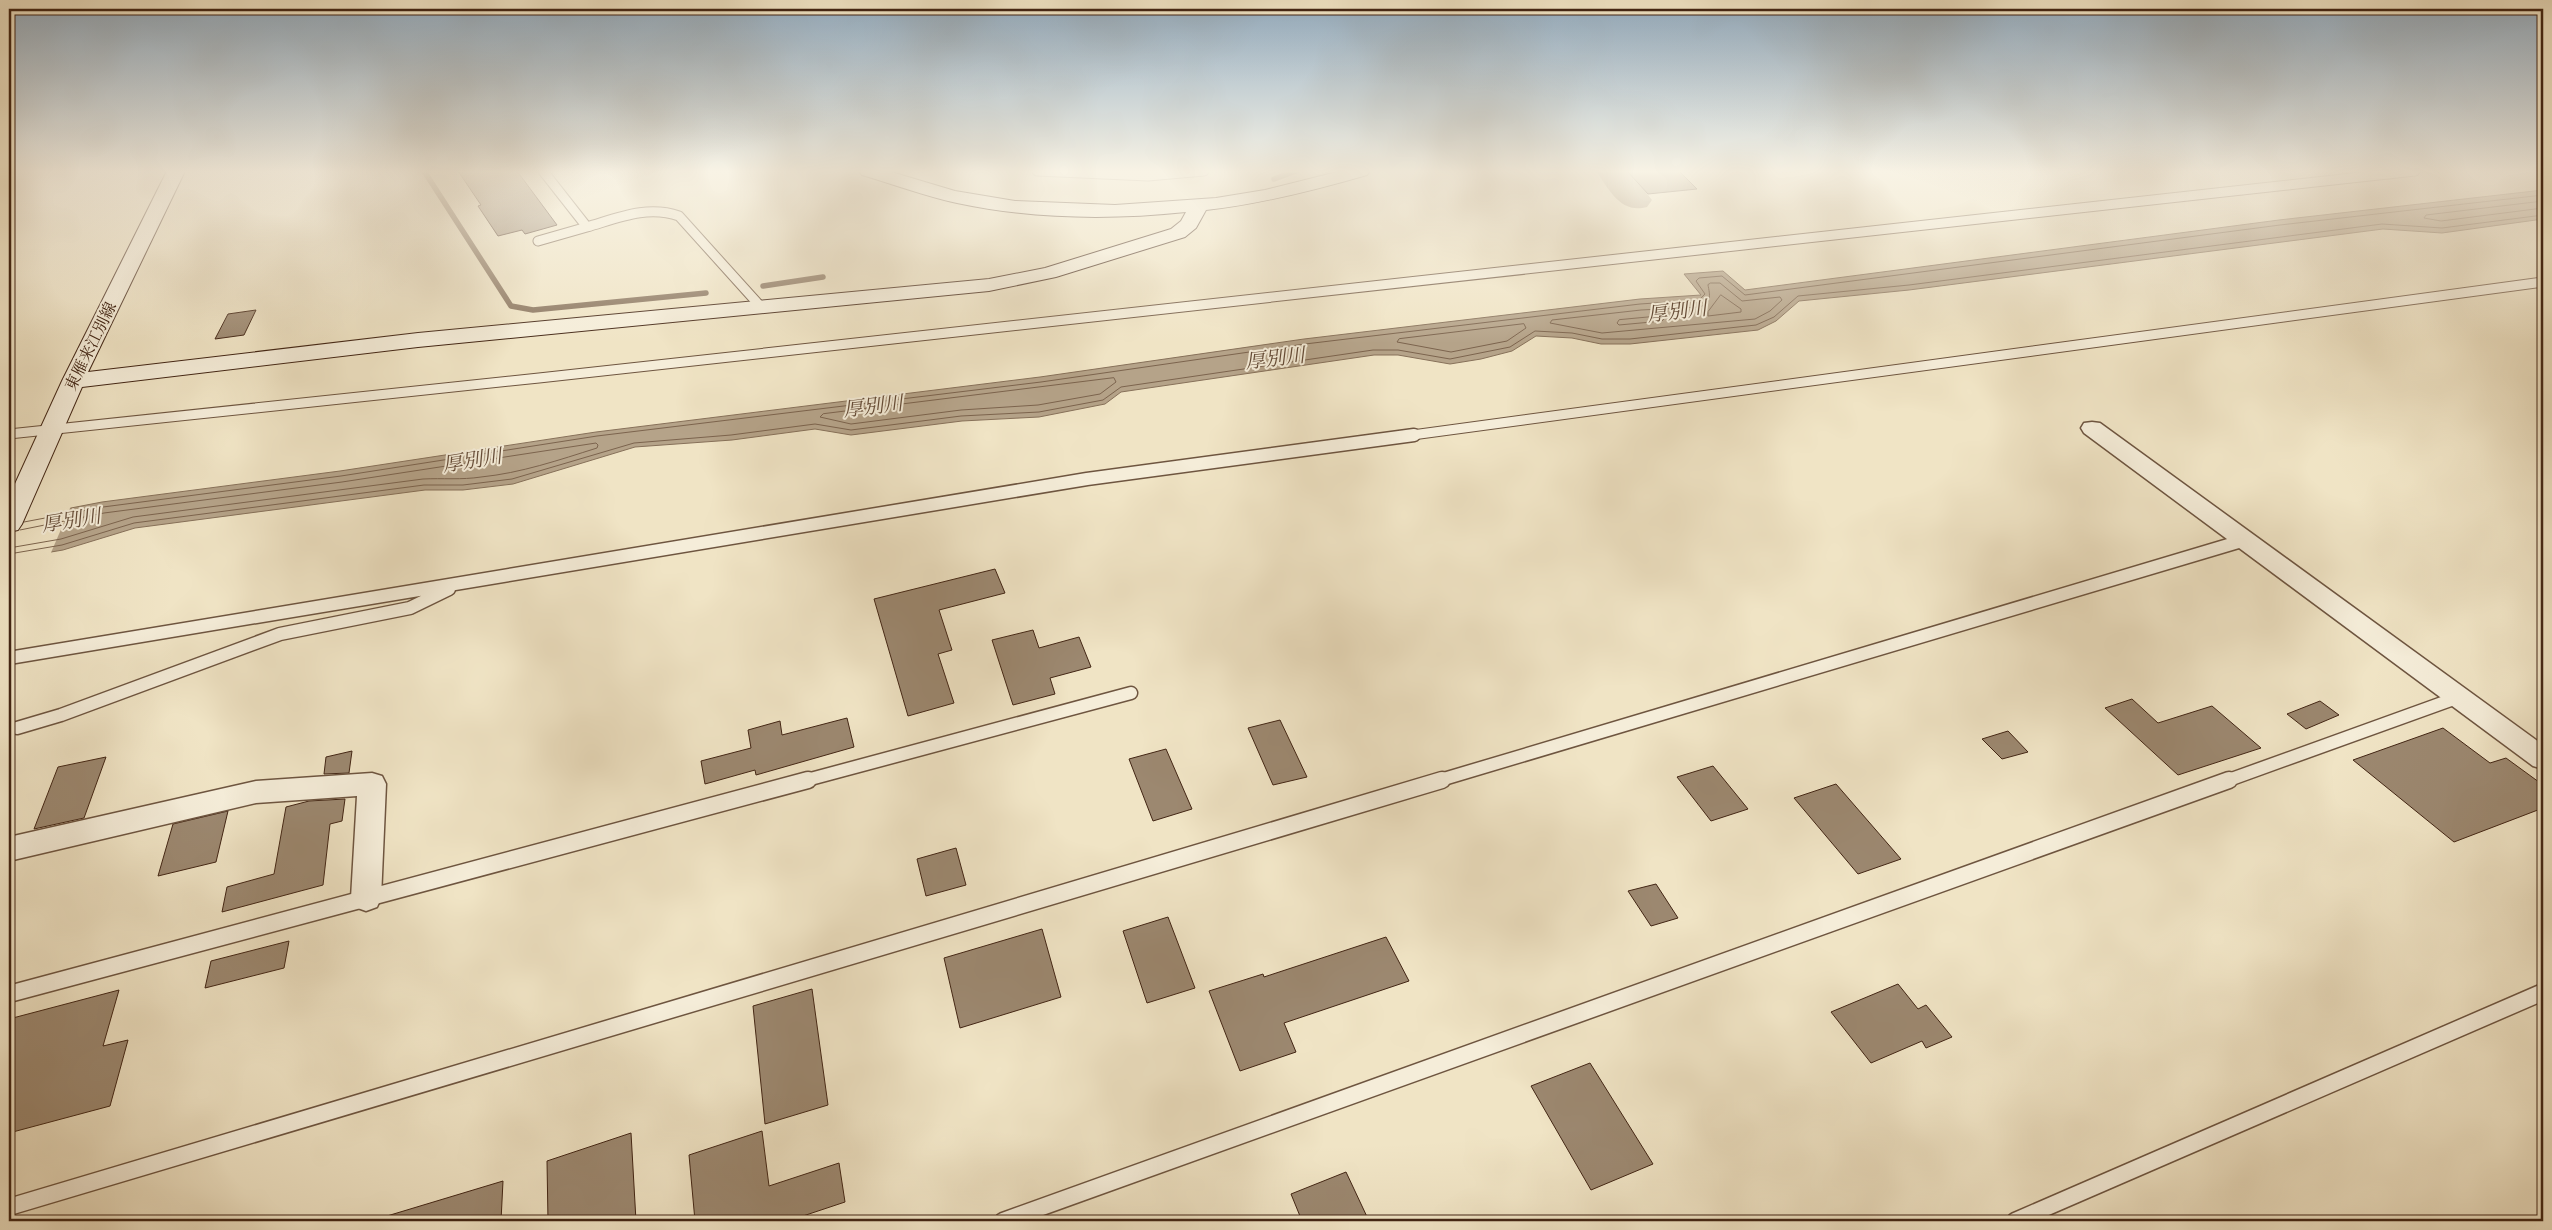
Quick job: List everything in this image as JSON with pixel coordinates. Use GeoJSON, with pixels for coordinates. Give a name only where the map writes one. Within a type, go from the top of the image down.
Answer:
{"type":"FeatureCollection","features":[{"type":"Feature","properties":{"kind":"street","name":"東雁来江別線"},"geometry":{"type":"LineString","coordinates":[[9,524],[73,381],[148,228]]}},
{"type":"Feature","properties":{"kind":"street"},"geometry":{"type":"LineString","coordinates":[[73,381],[418,340],[989,285],[1049,273],[1178,233],[1184,228]]}},
{"type":"Feature","properties":{"kind":"street"},"geometry":{"type":"LineString","coordinates":[[2092,428],[2543,759]]}},
{"type":"Feature","properties":{"kind":"street"},"geometry":{"type":"LineString","coordinates":[[9,849],[256,792],[372,784],[366,898]]}},
{"type":"Feature","properties":{"kind":"lane"},"geometry":{"type":"LineString","coordinates":[[538,241],[582,228]]}},
{"type":"Feature","properties":{"kind":"lane"},"geometry":{"type":"LineString","coordinates":[[689,228],[762,307]]}},
{"type":"Feature","properties":{"kind":"lane"},"geometry":{"type":"LineString","coordinates":[[9,434],[47,438],[599,371],[1894,228]]}},
{"type":"Feature","properties":{"kind":"lane"},"geometry":{"type":"LineString","coordinates":[[9,658],[1087,479],[2543,282]]}},
{"type":"Feature","properties":{"kind":"lane"},"geometry":{"type":"LineString","coordinates":[[9,1206],[2245,540]]}},
{"type":"Feature","properties":{"kind":"lane"},"geometry":{"type":"LineString","coordinates":[[17,728],[61,715],[280,634],[410,608],[460,583]]}},
{"type":"Feature","properties":{"kind":"lane"},"geometry":{"type":"LineString","coordinates":[[9,994],[1131,693]]}},
{"type":"Feature","properties":{"kind":"lane"},"geometry":{"type":"LineString","coordinates":[[1003,1221],[2459,697]]}},
{"type":"Feature","properties":{"kind":"lane"},"geometry":{"type":"LineString","coordinates":[[2015,1221],[2543,992]]}},
{"type":"Feature","properties":{"kind":"water","name":"厚別川"},"geometry":{"type":"Polygon","coordinates":[[[2215,228],[2475,228],[2442,233],[2383,229],[1909,290],[1799,301],[1776,321],[1758,330],[1630,344],[1601,344],[1572,338],[1536,336],[1512,351],[1450,364],[1398,355],[1374,355],[1121,392],[1105,404],[1039,417],[962,421],[851,435],[815,429],[732,440],[635,447],[513,484],[463,490],[425,490],[135,528],[63,550],[9,559],[9,520],[102,502],[340,471],[596,432],[1040,377],[1304,339],[1640,299],[1701,295],[1684,274],[1723,271],[1745,290],[2215,228]]]}},
{"type":"Feature","properties":{"kind":"pier"},"geometry":{"type":"Polygon","coordinates":[[[71,506],[50,555],[9,562],[9,518],[71,506]]]}},
{"type":"Feature","properties":{"kind":"building"},"geometry":{"type":"Polygon","coordinates":[[[493,228],[545,228],[525,234],[522,230],[498,236],[493,228]]]}},
{"type":"Feature","properties":{"kind":"building"},"geometry":{"type":"Polygon","coordinates":[[[256,310],[244,335],[215,339],[228,314],[256,310]]]}},
{"type":"Feature","properties":{"kind":"building"},"geometry":{"type":"Polygon","coordinates":[[[995,569],[1005,593],[939,610],[952,650],[938,654],[954,703],[908,716],[874,599],[995,569]]]}},
{"type":"Feature","properties":{"kind":"building"},"geometry":{"type":"Polygon","coordinates":[[[1033,630],[1039,648],[1079,637],[1091,667],[1050,678],[1055,694],[1013,705],[992,640],[1033,630]]]}},
{"type":"Feature","properties":{"kind":"building"},"geometry":{"type":"Polygon","coordinates":[[[2132,699],[2158,723],[2212,706],[2261,748],[2178,775],[2105,708],[2132,699]]]}},
{"type":"Feature","properties":{"kind":"building"},"geometry":{"type":"Polygon","coordinates":[[[2320,701],[2339,715],[2306,729],[2287,714],[2320,701]]]}},
{"type":"Feature","properties":{"kind":"building"},"geometry":{"type":"Polygon","coordinates":[[[847,718],[854,747],[756,775],[755,770],[705,784],[701,761],[751,748],[748,730],[780,721],[782,735],[847,718]]]}},
{"type":"Feature","properties":{"kind":"building"},"geometry":{"type":"Polygon","coordinates":[[[1280,720],[1307,777],[1273,785],[1248,728],[1280,720]]]}},
{"type":"Feature","properties":{"kind":"building"},"geometry":{"type":"Polygon","coordinates":[[[2443,728],[2490,763],[2506,758],[2543,785],[2543,808],[2454,842],[2353,760],[2443,728]]]}},
{"type":"Feature","properties":{"kind":"building"},"geometry":{"type":"Polygon","coordinates":[[[2008,731],[2028,752],[2002,759],[1982,739],[2008,731]]]}},
{"type":"Feature","properties":{"kind":"building"},"geometry":{"type":"Polygon","coordinates":[[[1166,749],[1192,809],[1153,821],[1129,759],[1166,749]]]}},
{"type":"Feature","properties":{"kind":"building"},"geometry":{"type":"Polygon","coordinates":[[[352,751],[349,773],[324,774],[326,757],[352,751]]]}},
{"type":"Feature","properties":{"kind":"building"},"geometry":{"type":"Polygon","coordinates":[[[106,757],[84,818],[34,829],[58,767],[106,757]]]}},
{"type":"Feature","properties":{"kind":"building"},"geometry":{"type":"Polygon","coordinates":[[[1713,766],[1748,809],[1711,821],[1677,777],[1713,766]]]}},
{"type":"Feature","properties":{"kind":"building"},"geometry":{"type":"Polygon","coordinates":[[[1836,784],[1901,859],[1858,874],[1794,798],[1836,784]]]}},
{"type":"Feature","properties":{"kind":"building"},"geometry":{"type":"Polygon","coordinates":[[[345,799],[342,821],[330,824],[323,885],[222,912],[227,887],[274,874],[286,807],[309,801],[345,799]]]}},
{"type":"Feature","properties":{"kind":"building"},"geometry":{"type":"Polygon","coordinates":[[[228,811],[216,862],[158,876],[173,824],[228,811]]]}},
{"type":"Feature","properties":{"kind":"building"},"geometry":{"type":"Polygon","coordinates":[[[956,848],[966,885],[926,896],[917,859],[956,848]]]}},
{"type":"Feature","properties":{"kind":"building"},"geometry":{"type":"Polygon","coordinates":[[[1656,884],[1678,918],[1651,926],[1628,891],[1656,884]]]}},
{"type":"Feature","properties":{"kind":"building"},"geometry":{"type":"Polygon","coordinates":[[[1168,917],[1195,988],[1147,1003],[1123,931],[1168,917]]]}},
{"type":"Feature","properties":{"kind":"building"},"geometry":{"type":"Polygon","coordinates":[[[1042,929],[1061,997],[960,1028],[944,958],[1042,929]]]}},
{"type":"Feature","properties":{"kind":"building"},"geometry":{"type":"Polygon","coordinates":[[[1386,937],[1409,981],[1284,1023],[1296,1052],[1240,1071],[1209,991],[1263,974],[1264,977],[1386,937]]]}},
{"type":"Feature","properties":{"kind":"building"},"geometry":{"type":"Polygon","coordinates":[[[289,941],[284,968],[205,988],[211,961],[289,941]]]}},
{"type":"Feature","properties":{"kind":"building"},"geometry":{"type":"Polygon","coordinates":[[[1898,984],[1918,1009],[1926,1005],[1952,1037],[1926,1048],[1922,1041],[1871,1063],[1831,1012],[1898,984]]]}},
{"type":"Feature","properties":{"kind":"building"},"geometry":{"type":"Polygon","coordinates":[[[812,989],[828,1105],[765,1124],[753,1006],[812,989]]]}},
{"type":"Feature","properties":{"kind":"building"},"geometry":{"type":"Polygon","coordinates":[[[119,990],[103,1046],[128,1040],[110,1106],[9,1133],[9,1019],[119,990]]]}},
{"type":"Feature","properties":{"kind":"building"},"geometry":{"type":"Polygon","coordinates":[[[1590,1063],[1653,1164],[1591,1190],[1531,1086],[1590,1063]]]}},
{"type":"Feature","properties":{"kind":"building"},"geometry":{"type":"Polygon","coordinates":[[[762,1131],[769,1186],[839,1163],[845,1202],[788,1221],[695,1221],[689,1155],[762,1131]]]}},
{"type":"Feature","properties":{"kind":"building"},"geometry":{"type":"Polygon","coordinates":[[[631,1133],[636,1221],[548,1221],[547,1161],[631,1133]]]}},
{"type":"Feature","properties":{"kind":"building"},"geometry":{"type":"Polygon","coordinates":[[[1346,1172],[1369,1221],[1302,1221],[1291,1194],[1346,1172]]]}},
{"type":"Feature","properties":{"kind":"building"},"geometry":{"type":"Polygon","coordinates":[[[503,1181],[501,1221],[387,1221],[387,1216],[503,1181]]]}},
{"type":"Feature","properties":{"kind":"waterway"},"geometry":{"type":"LineString","coordinates":[[461,228],[511,306],[533,310],[706,293]]}},
{"type":"Feature","properties":{"kind":"waterway"},"geometry":{"type":"LineString","coordinates":[[763,286],[823,277]]}}]}
